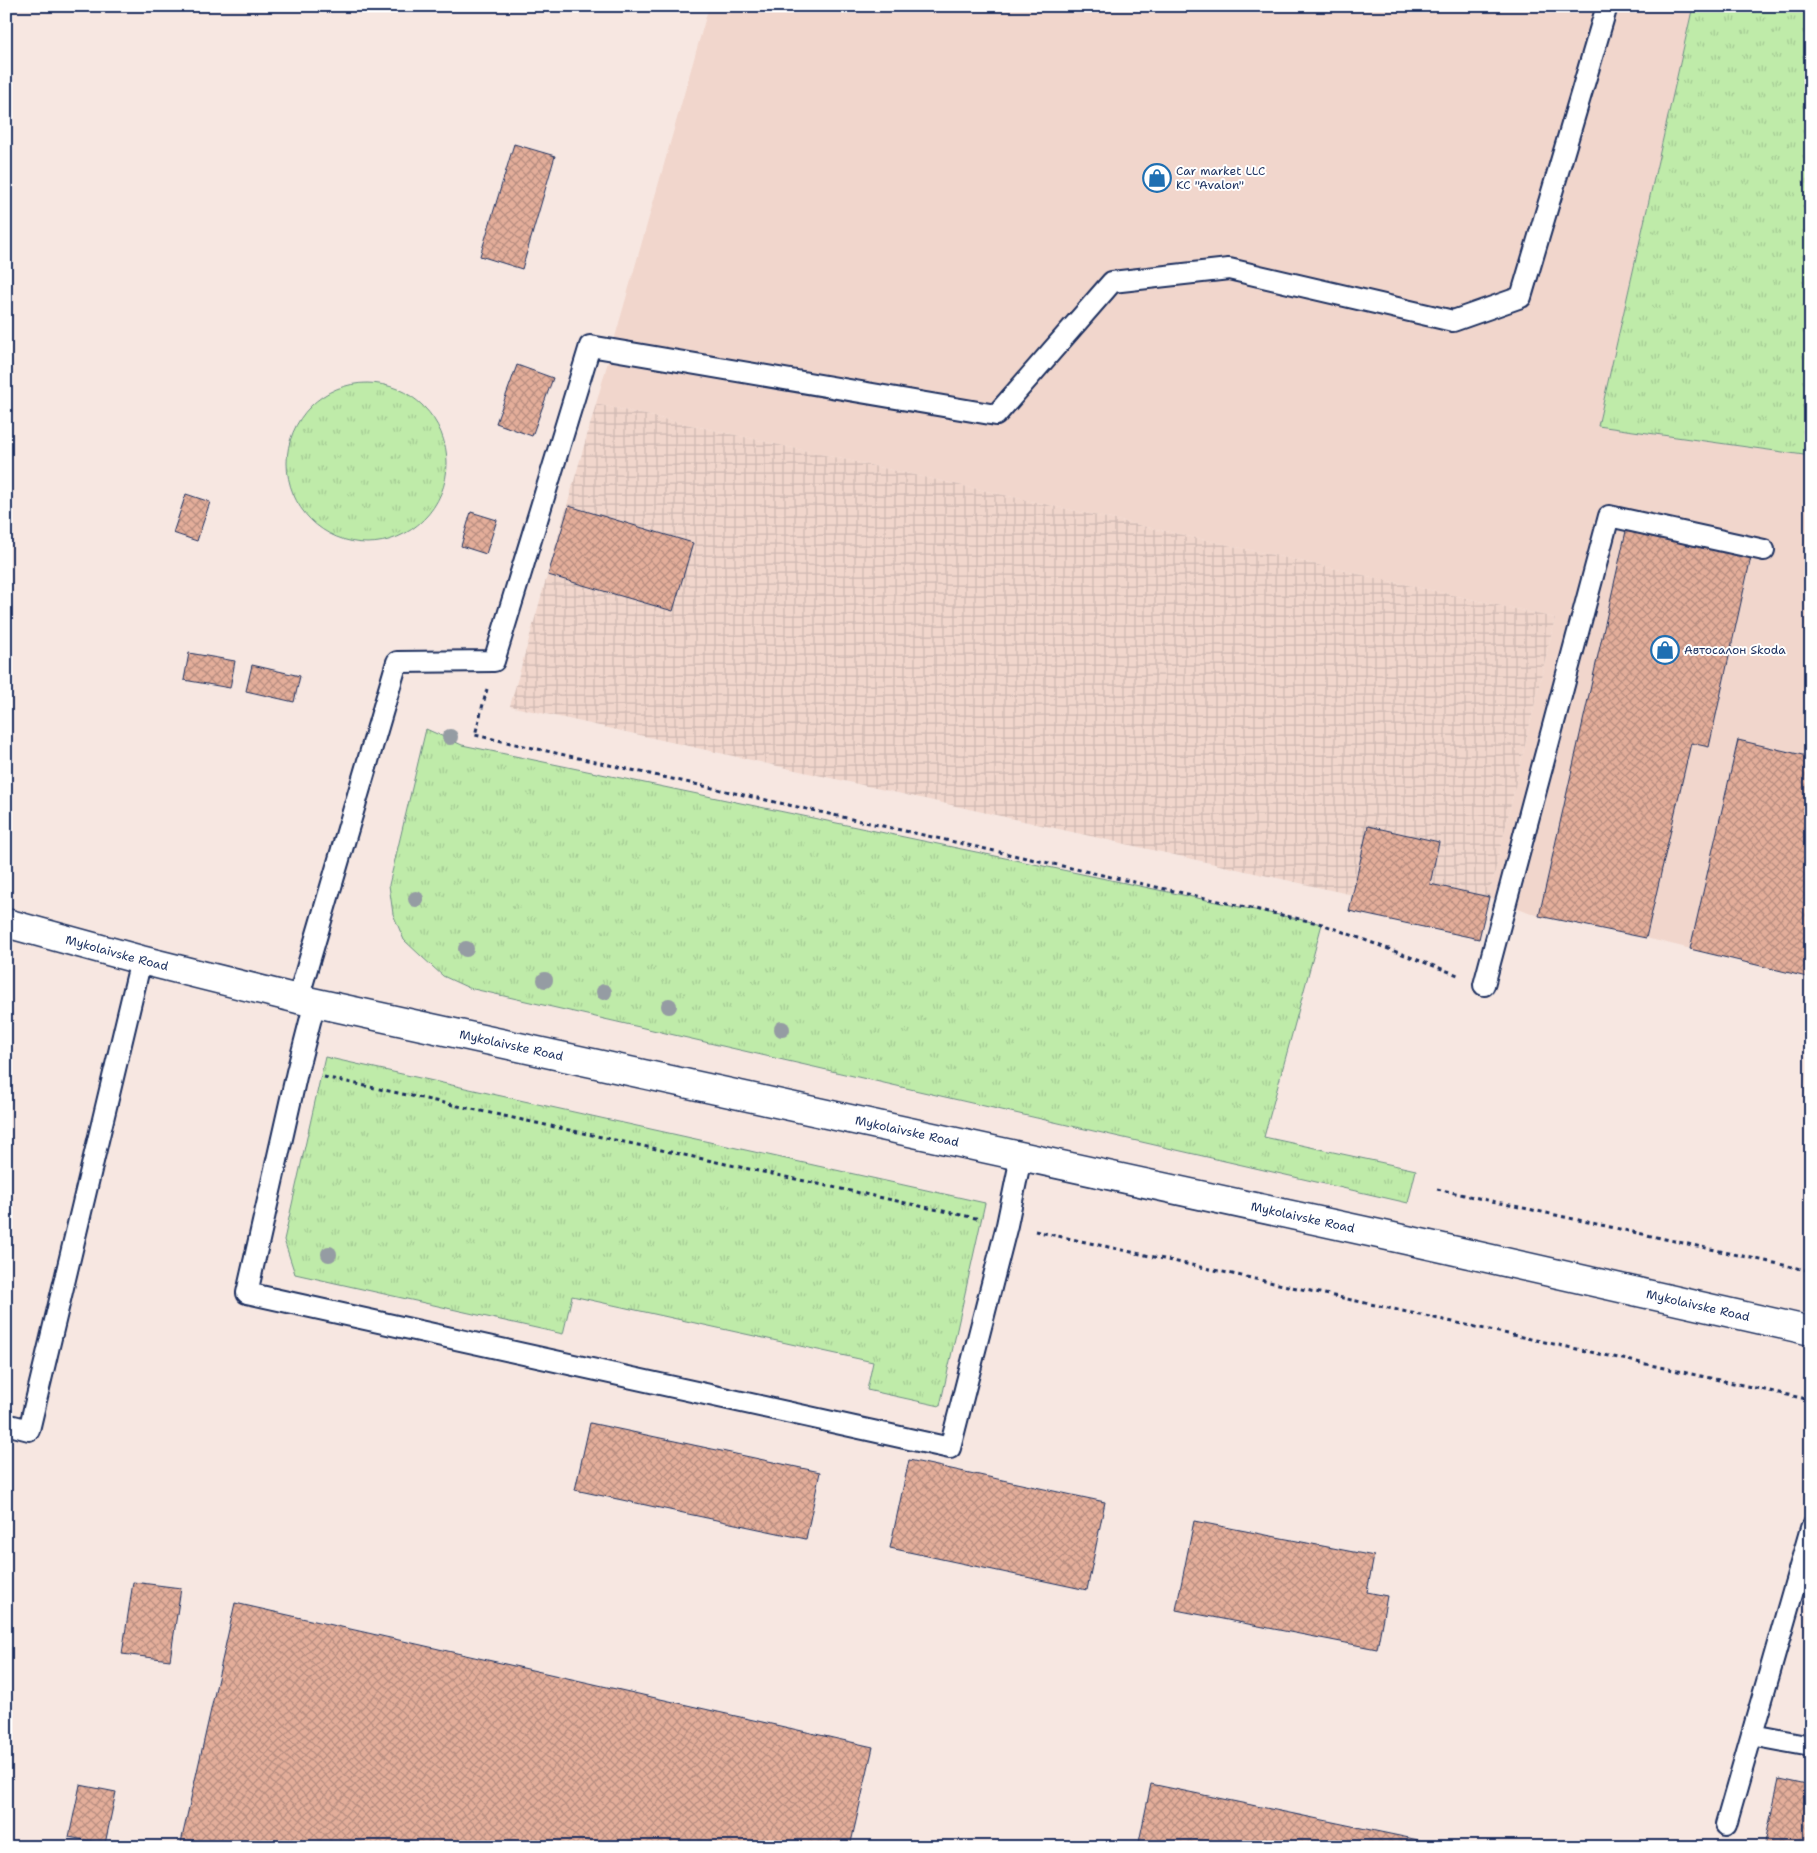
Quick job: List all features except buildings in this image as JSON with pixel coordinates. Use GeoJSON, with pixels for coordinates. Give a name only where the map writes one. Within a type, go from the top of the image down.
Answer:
{"type":"FeatureCollection","features":[{"type":"Feature","properties":{"kind":"main road","name":"Mykolaivske Road"},"geometry":{"type":"LineString","coordinates":[[6,923],[141,960],[307,1001],[1415,1242],[1811,1331]]}},
{"type":"Feature","properties":{"kind":"lane"},"geometry":{"type":"LineString","coordinates":[[1021,1157],[1007,1225],[950,1448],[247,1292],[297,1072],[307,1001],[393,655],[494,661],[590,346],[996,414],[1112,282],[1229,269],[1453,321],[1521,297],[1607,6]]}},
{"type":"Feature","properties":{"kind":"lane"},"geometry":{"type":"LineString","coordinates":[[1484,985],[1609,516],[1764,550]]}},
{"type":"Feature","properties":{"kind":"lane"},"geometry":{"type":"LineString","coordinates":[[6,1424],[29,1430],[141,960]]}},
{"type":"Feature","properties":{"kind":"lane"},"geometry":{"type":"LineString","coordinates":[[1726,1825],[1811,1528]]}},
{"type":"Feature","properties":{"kind":"lane"},"geometry":{"type":"LineString","coordinates":[[1752,1735],[1811,1746]]}},
{"type":"Feature","properties":{"kind":"path"},"geometry":{"type":"LineString","coordinates":[[494,661],[475,735],[1322,924],[1484,985]]}},
{"type":"Feature","properties":{"kind":"path"},"geometry":{"type":"LineString","coordinates":[[297,1072],[1811,1400]]}},
{"type":"Feature","properties":{"kind":"path"},"geometry":{"type":"LineString","coordinates":[[1437,1189],[1811,1271]]}},
{"type":"Feature","properties":{"kind":"shaded area","name":"Car market LLC KC \"Avalon\""},"geometry":{"type":"Polygon","coordinates":[[[709,6],[1693,6],[1598,426],[1811,456],[1811,978],[1646,938],[1539,916],[1489,897],[1555,618],[596,404],[709,6]]]}},
{"type":"Feature","properties":{"kind":"shaded area"},"geometry":{"type":"Polygon","coordinates":[[[596,404],[1555,618],[1489,897],[1430,884],[1439,842],[1368,826],[1353,895],[510,706],[596,404]]]}},
{"type":"Feature","properties":{"kind":"green space"},"geometry":{"type":"Polygon","coordinates":[[[1693,6],[1811,6],[1811,456],[1598,426],[1693,6]]]}},
{"type":"Feature","properties":{"kind":"green space"},"geometry":{"type":"Polygon","coordinates":[[[375,383],[405,392],[424,406],[434,418],[441,432],[446,447],[446,479],[441,494],[434,508],[424,520],[412,530],[390,540],[375,543],[359,543],[344,540],[322,530],[300,508],[288,479],[287,455],[290,440],[300,418],[322,396],[351,384],[375,383]]]}},
{"type":"Feature","properties":{"kind":"green space"},"geometry":{"type":"Polygon","coordinates":[[[426,729],[462,745],[1322,924],[1264,1137],[1416,1170],[1408,1203],[469,988],[443,976],[404,940],[393,914],[389,885],[426,729]]]}},
{"type":"Feature","properties":{"kind":"green space"},"geometry":{"type":"Polygon","coordinates":[[[325,1057],[985,1203],[940,1406],[867,1390],[873,1362],[572,1296],[563,1334],[295,1274],[284,1240],[325,1057]]]}},
{"type":"Feature","properties":{"kind":"place","name":"Car market LLC KC \"Avalon\""},"geometry":{"type":"Point","coordinates":[1157,178]}},
{"type":"Feature","properties":{"kind":"place","name":"Автосалон Skoda"},"geometry":{"type":"Point","coordinates":[1665,650]}}]}
